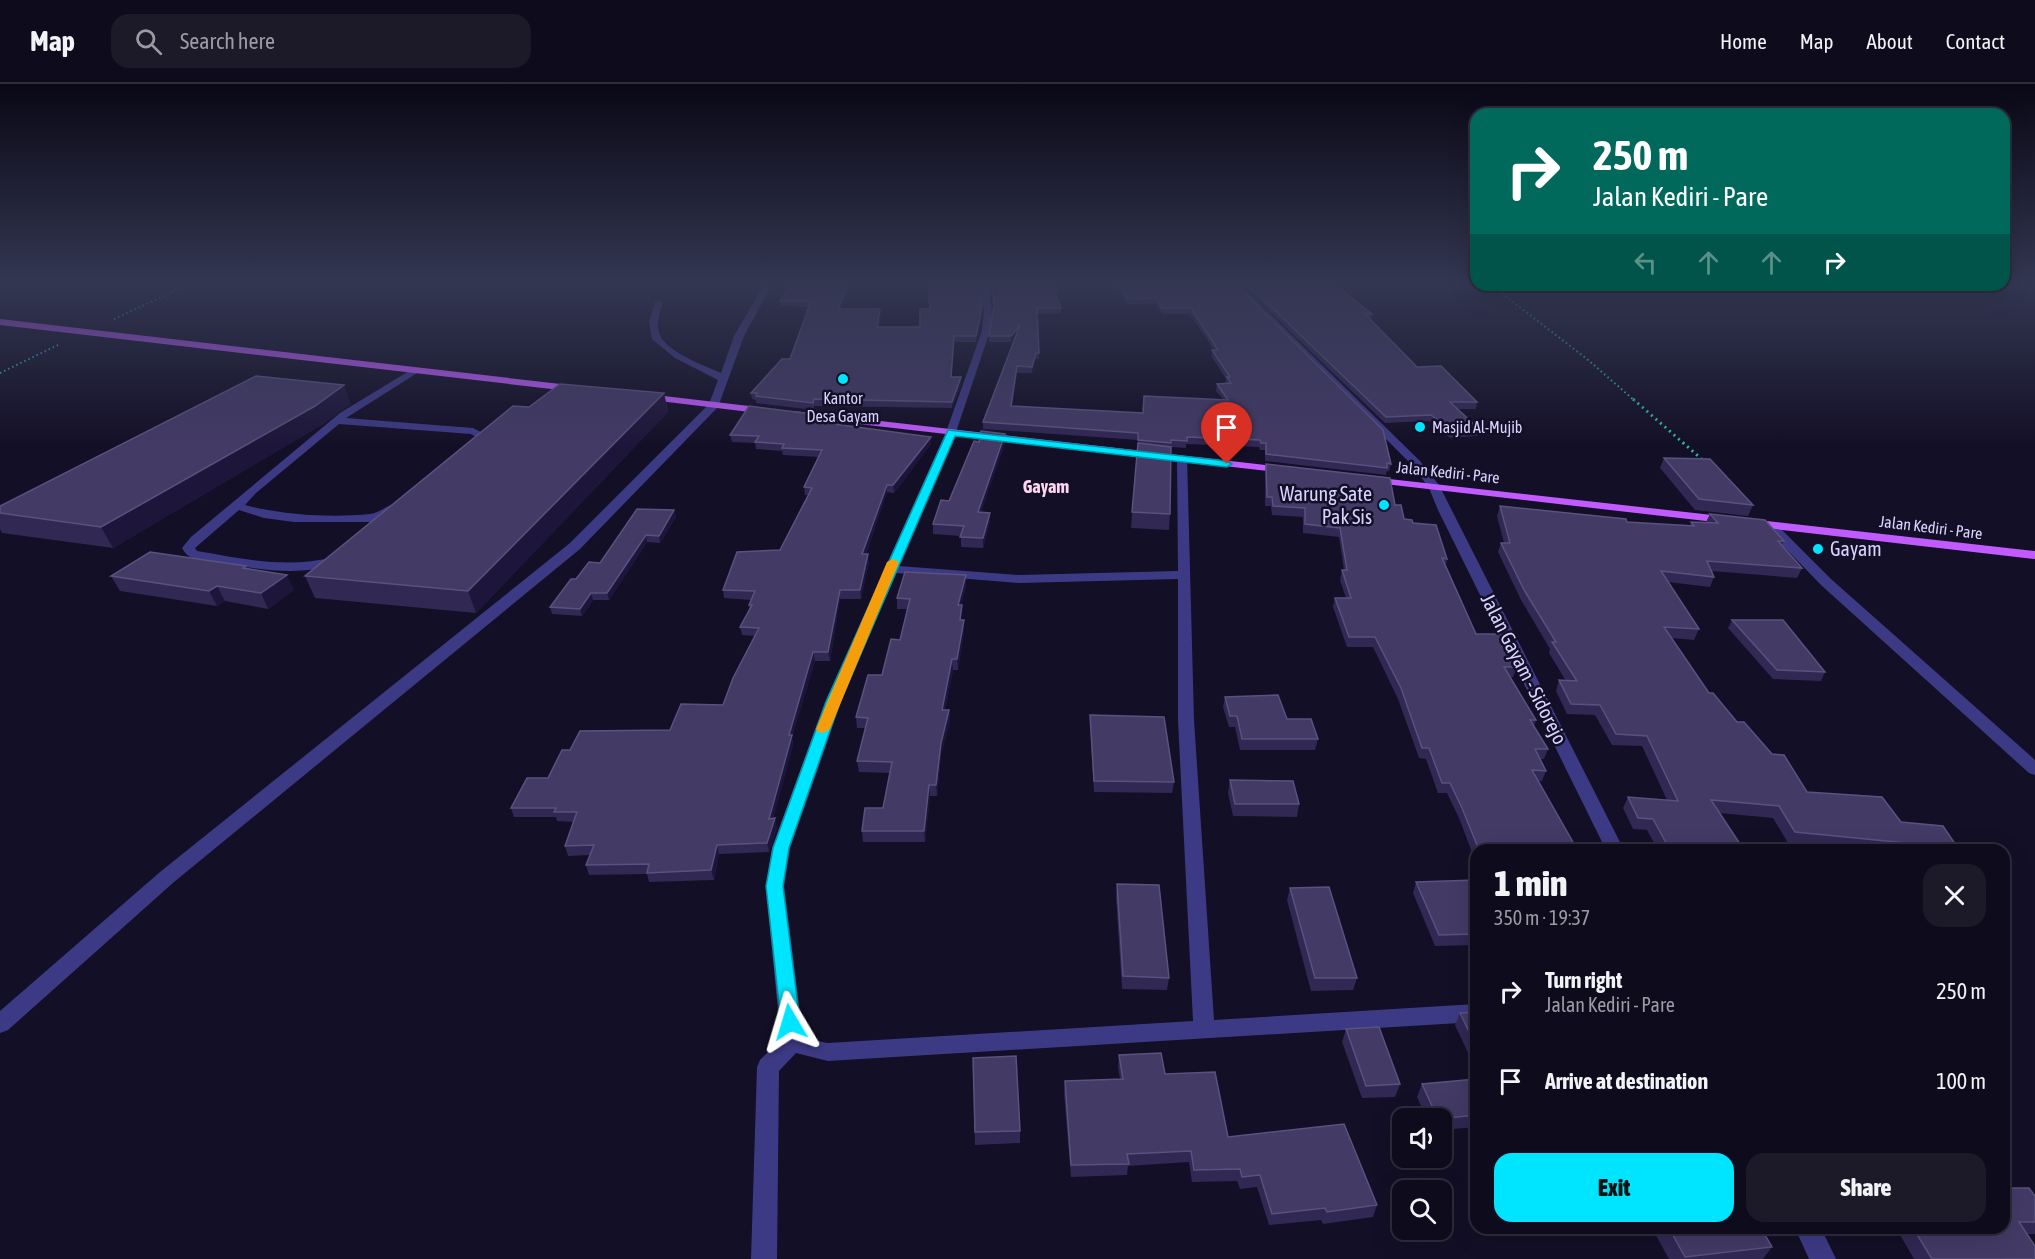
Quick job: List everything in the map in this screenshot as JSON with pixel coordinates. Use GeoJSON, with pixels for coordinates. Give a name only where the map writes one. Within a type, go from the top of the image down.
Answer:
{"type":"FeatureCollection","features":[{"type":"Feature","properties":{"kind":"main road"},"geometry":{"type":"LineString","coordinates":[[138,338],[595,391]]}},
{"type":"Feature","properties":{"kind":"main road"},"geometry":{"type":"LineString","coordinates":[[631,395],[1300,472]]}},
{"type":"Feature","properties":{"kind":"main road","name":"Jalan Kediri - Pare"},"geometry":{"type":"LineString","coordinates":[[1358,478],[2035,555]]}},
{"type":"Feature","properties":{"kind":"street"},"geometry":{"type":"LineString","coordinates":[[657,338],[666,348],[724,379]]}},
{"type":"Feature","properties":{"kind":"street"},"geometry":{"type":"LineString","coordinates":[[0,1024],[167,877],[575,546],[714,405],[738,338]]}},
{"type":"Feature","properties":{"kind":"street"},"geometry":{"type":"LineString","coordinates":[[984,338],[951,432],[833,702],[781,848],[775,886],[790,1022],[795,1039],[807,1050],[828,1052],[1470,1013]]}},
{"type":"Feature","properties":{"kind":"street","name":"Jalan Gayam - Sidorejo"},"geometry":{"type":"LineString","coordinates":[[1289,338],[1416,463],[1435,487],[1444,510],[1612,844]]}},
{"type":"Feature","properties":{"kind":"street"},"geometry":{"type":"LineString","coordinates":[[344,552],[336,560],[323,566],[303,569],[193,554],[188,548],[252,490],[337,421],[417,370]]}},
{"type":"Feature","properties":{"kind":"street"},"geometry":{"type":"LineString","coordinates":[[337,421],[473,431],[484,436],[485,440],[480,446],[464,457]]}},
{"type":"Feature","properties":{"kind":"street"},"geometry":{"type":"LineString","coordinates":[[1183,459],[1186,720],[1204,1029]]}},
{"type":"Feature","properties":{"kind":"street"},"geometry":{"type":"LineString","coordinates":[[359,535],[375,518],[409,501]]}},
{"type":"Feature","properties":{"kind":"street"},"geometry":{"type":"LineString","coordinates":[[237,506],[264,514],[294,518],[375,518]]}},
{"type":"Feature","properties":{"kind":"street"},"geometry":{"type":"LineString","coordinates":[[1770,525],[1778,536],[1826,582],[2035,769]]}},
{"type":"Feature","properties":{"kind":"street"},"geometry":{"type":"LineString","coordinates":[[890,569],[1019,579],[1185,575]]}},
{"type":"Feature","properties":{"kind":"street"},"geometry":{"type":"LineString","coordinates":[[764,1259],[768,1067],[795,1039]]}},
{"type":"Feature","properties":{"kind":"street"},"geometry":{"type":"LineString","coordinates":[[1810,1234],[1823,1259]]}},
{"type":"Feature","properties":{"kind":"path"},"geometry":{"type":"LineString","coordinates":[[1559,338],[1682,440],[1706,463]]}},
{"type":"Feature","properties":{"kind":"building"},"geometry":{"type":"Polygon","coordinates":[[[798,338],[954,338],[951,377],[961,377],[952,402],[814,399],[813,403],[756,396],[757,393],[751,393],[782,359],[790,359],[798,338]]]}},
{"type":"Feature","properties":{"kind":"building"},"geometry":{"type":"Polygon","coordinates":[[[1015,338],[1038,338],[1039,353],[1036,353],[1032,367],[1017,366],[1011,406],[1143,413],[1144,396],[1228,400],[1217,384],[1231,383],[1227,377],[1230,377],[1212,350],[1218,350],[1210,338],[1290,338],[1383,430],[1391,464],[1387,463],[1387,468],[1266,454],[1266,443],[1261,443],[1260,440],[1187,437],[1187,441],[1171,440],[1171,443],[1138,440],[1138,433],[983,422],[1015,338]]]}},
{"type":"Feature","properties":{"kind":"building"},"geometry":{"type":"Polygon","coordinates":[[[1303,338],[1388,338],[1417,367],[1441,366],[1477,402],[1450,402],[1479,429],[1452,431],[1431,415],[1386,417],[1303,338]]]}},
{"type":"Feature","properties":{"kind":"building"},"geometry":{"type":"Polygon","coordinates":[[[256,376],[344,385],[315,406],[101,527],[0,513],[0,506],[256,376]]]}},
{"type":"Feature","properties":{"kind":"building"},"geometry":{"type":"Polygon","coordinates":[[[560,384],[664,393],[468,591],[305,576],[513,406],[529,407],[560,384]]]}},
{"type":"Feature","properties":{"kind":"building"},"geometry":{"type":"Polygon","coordinates":[[[749,406],[812,414],[812,421],[931,437],[893,485],[887,485],[862,554],[868,554],[860,590],[840,590],[828,652],[813,652],[789,735],[792,735],[769,819],[775,818],[767,843],[717,845],[711,870],[647,873],[649,864],[586,865],[594,845],[565,846],[577,812],[554,812],[556,808],[511,808],[527,778],[548,778],[562,750],[570,750],[580,731],[670,730],[681,704],[723,705],[733,678],[759,628],[740,627],[752,605],[749,605],[755,591],[723,590],[737,552],[780,550],[812,488],[804,487],[822,450],[782,448],[784,444],[755,442],[759,436],[730,435],[749,406]]]}},
{"type":"Feature","properties":{"kind":"building"},"geometry":{"type":"Polygon","coordinates":[[[981,431],[1005,434],[978,512],[990,513],[983,538],[960,537],[964,526],[933,524],[941,500],[949,501],[974,441],[979,442],[981,431]]]}},
{"type":"Feature","properties":{"kind":"building"},"geometry":{"type":"Polygon","coordinates":[[[1138,443],[1171,447],[1170,514],[1132,512],[1138,443]]]}},
{"type":"Feature","properties":{"kind":"building"},"geometry":{"type":"Polygon","coordinates":[[[1664,458],[1710,459],[1753,505],[1699,499],[1664,458]]]}},
{"type":"Feature","properties":{"kind":"building"},"geometry":{"type":"Polygon","coordinates":[[[1266,464],[1390,478],[1395,505],[1401,505],[1404,519],[1412,520],[1413,523],[1436,525],[1447,559],[1442,558],[1476,634],[1500,634],[1517,667],[1504,667],[1536,720],[1530,720],[1548,749],[1535,749],[1546,771],[1532,770],[1574,844],[1477,844],[1450,783],[1442,783],[1429,748],[1422,748],[1401,688],[1375,637],[1349,637],[1335,598],[1351,598],[1342,570],[1347,570],[1340,528],[1305,524],[1305,508],[1273,506],[1272,497],[1267,497],[1266,464]]]}},
{"type":"Feature","properties":{"kind":"building"},"geometry":{"type":"Polygon","coordinates":[[[1500,506],[1626,519],[1627,522],[1694,526],[1691,522],[1718,523],[1710,514],[1765,520],[1784,541],[1778,541],[1802,568],[1707,561],[1714,577],[1661,571],[1699,629],[1664,627],[1709,693],[1713,693],[1737,722],[1744,722],[1772,754],[1784,755],[1807,792],[1882,797],[1901,822],[1943,826],[1955,844],[1917,844],[1795,832],[1779,806],[1711,800],[1740,844],[1667,844],[1653,819],[1638,818],[1628,797],[1678,801],[1647,736],[1616,734],[1600,705],[1571,704],[1559,680],[1577,681],[1552,642],[1556,642],[1524,590],[1501,543],[1510,543],[1500,506]]]}},
{"type":"Feature","properties":{"kind":"building"},"geometry":{"type":"Polygon","coordinates":[[[637,509],[674,510],[659,536],[646,535],[607,593],[591,593],[580,609],[550,607],[571,579],[576,579],[589,562],[600,563],[637,509]]]}},
{"type":"Feature","properties":{"kind":"building"},"geometry":{"type":"Polygon","coordinates":[[[150,552],[246,566],[243,568],[287,575],[261,593],[217,586],[209,591],[111,576],[150,552]]]}},
{"type":"Feature","properties":{"kind":"building"},"geometry":{"type":"Polygon","coordinates":[[[905,572],[966,575],[958,605],[962,605],[960,620],[964,620],[957,659],[952,659],[942,710],[949,710],[941,743],[936,785],[929,785],[924,831],[862,831],[865,808],[883,808],[892,762],[857,761],[868,718],[856,717],[868,675],[882,675],[891,639],[900,640],[910,599],[897,598],[905,572]]]}},
{"type":"Feature","properties":{"kind":"building"},"geometry":{"type":"Polygon","coordinates":[[[1732,620],[1783,620],[1825,672],[1777,670],[1732,620]]]}},
{"type":"Feature","properties":{"kind":"building"},"geometry":{"type":"Polygon","coordinates":[[[1278,695],[1287,719],[1311,719],[1318,739],[1242,739],[1237,716],[1230,716],[1225,697],[1278,695]]]}},
{"type":"Feature","properties":{"kind":"building"},"geometry":{"type":"Polygon","coordinates":[[[1090,715],[1164,717],[1174,782],[1094,781],[1090,715]]]}},
{"type":"Feature","properties":{"kind":"building"},"geometry":{"type":"Polygon","coordinates":[[[1230,780],[1293,781],[1299,804],[1235,804],[1230,780]]]}},
{"type":"Feature","properties":{"kind":"building"},"geometry":{"type":"Polygon","coordinates":[[[1470,880],[1470,934],[1439,935],[1416,882],[1470,880]]]}},
{"type":"Feature","properties":{"kind":"building"},"geometry":{"type":"Polygon","coordinates":[[[1117,884],[1159,885],[1169,978],[1123,976],[1117,884]]]}},
{"type":"Feature","properties":{"kind":"building"},"geometry":{"type":"Polygon","coordinates":[[[1329,887],[1357,978],[1315,978],[1290,888],[1329,887]]]}},
{"type":"Feature","properties":{"kind":"building"},"geometry":{"type":"Polygon","coordinates":[[[1470,1012],[1470,1034],[1460,1013],[1470,1012]]]}},
{"type":"Feature","properties":{"kind":"building"},"geometry":{"type":"Polygon","coordinates":[[[1379,1027],[1400,1084],[1366,1086],[1346,1029],[1379,1027]]]}},
{"type":"Feature","properties":{"kind":"building"},"geometry":{"type":"Polygon","coordinates":[[[1161,1053],[1165,1074],[1215,1072],[1228,1137],[1344,1124],[1377,1205],[1327,1212],[1325,1208],[1272,1214],[1260,1175],[1242,1177],[1240,1169],[1194,1170],[1191,1151],[1127,1154],[1129,1164],[1071,1165],[1065,1081],[1123,1079],[1119,1055],[1161,1053]]]}},
{"type":"Feature","properties":{"kind":"building"},"geometry":{"type":"Polygon","coordinates":[[[1016,1056],[1020,1131],[975,1132],[973,1058],[1016,1056]]]}},
{"type":"Feature","properties":{"kind":"building"},"geometry":{"type":"Polygon","coordinates":[[[1470,1080],[1470,1116],[1452,1118],[1452,1108],[1433,1108],[1422,1084],[1470,1080]]]}},
{"type":"Feature","properties":{"kind":"building"},"geometry":{"type":"Polygon","coordinates":[[[2010,1188],[2029,1188],[2035,1196],[2035,1222],[2019,1222],[2035,1246],[2035,1259],[1932,1259],[1917,1234],[2010,1234],[2010,1188]]]}},
{"type":"Feature","properties":{"kind":"building"},"geometry":{"type":"Polygon","coordinates":[[[1672,1234],[1764,1234],[1772,1247],[1685,1257],[1672,1234]]]}},
{"type":"Feature","properties":{"kind":"slow traffic"},"geometry":{"type":"LineString","coordinates":[[823,729],[893,562]]}},
{"type":"Feature","properties":{"kind":"place","name":"Kantor Desa Gayam"},"geometry":{"type":"Point","coordinates":[843,379]}},
{"type":"Feature","properties":{"kind":"place","name":"Masjid Al-Mujib"},"geometry":{"type":"Point","coordinates":[1420,427]}},
{"type":"Feature","properties":{"kind":"place","name":"Warung Sate Pak Sis"},"geometry":{"type":"Point","coordinates":[1384,505]}},
{"type":"Feature","properties":{"kind":"place","name":"Gayam"},"geometry":{"type":"Point","coordinates":[1818,549]}},
{"type":"Feature","properties":{"kind":"district","name":"Gayam"},"geometry":{"type":"Point","coordinates":[1046,487]}},
{"type":"Feature","properties":{"kind":"route"},"geometry":{"type":"LineString","coordinates":[[790,1022],[775,886],[781,848],[833,702],[951,432],[1227,464]]}}]}
